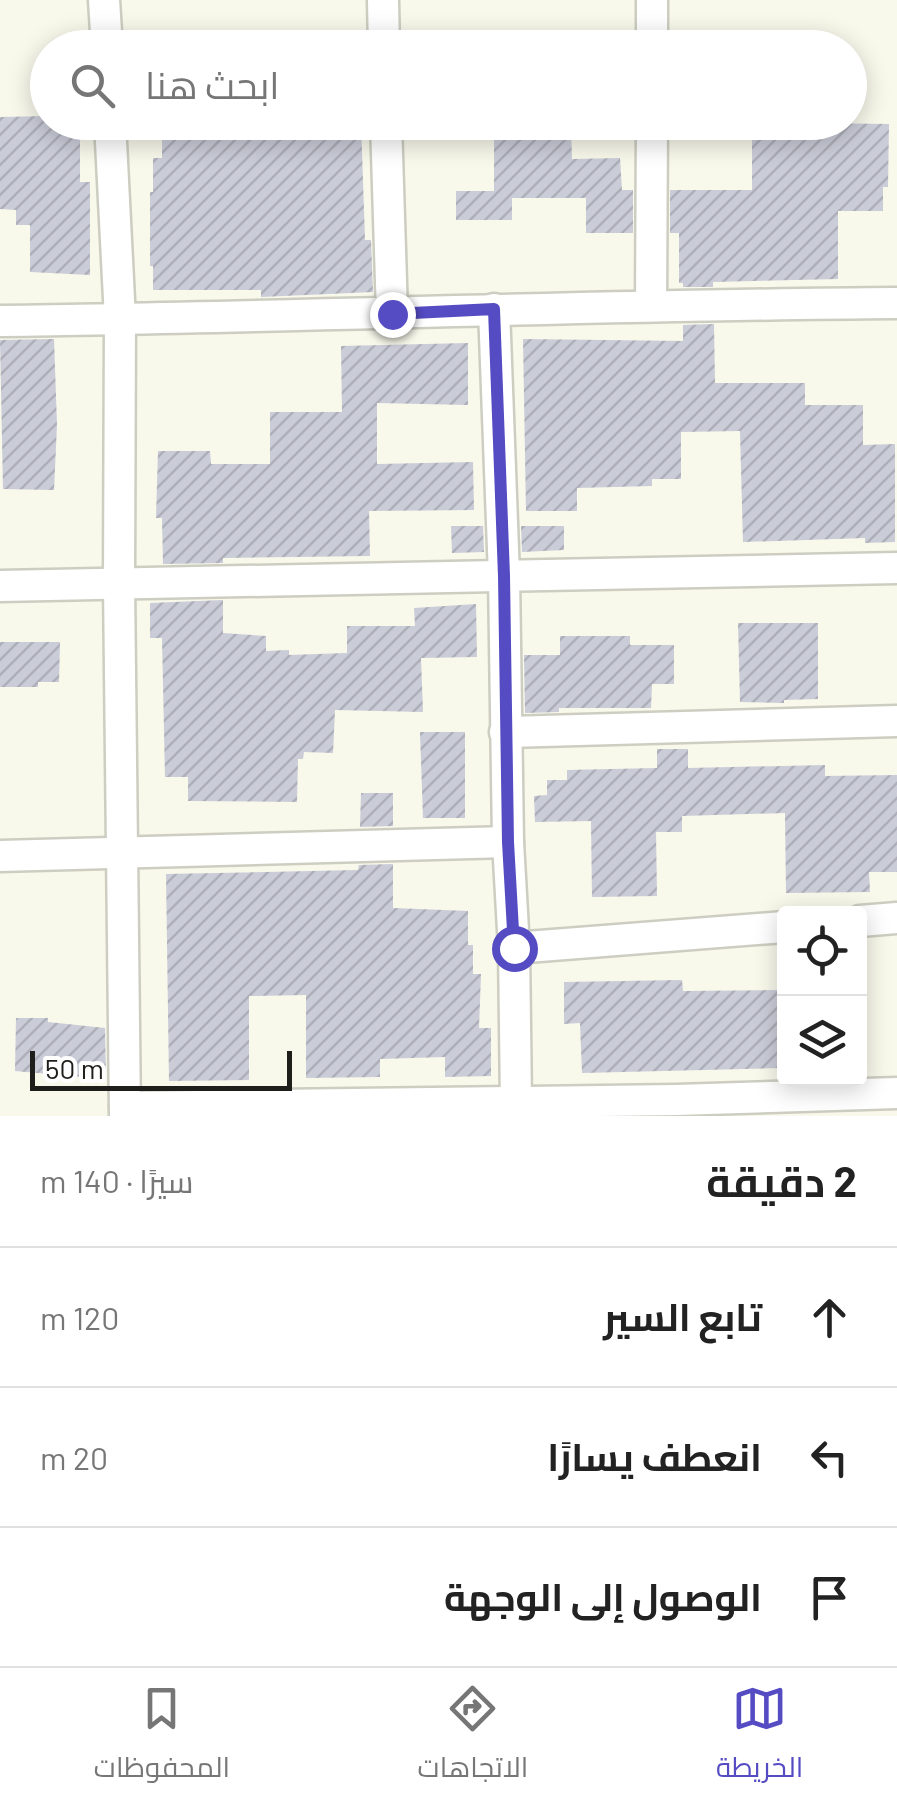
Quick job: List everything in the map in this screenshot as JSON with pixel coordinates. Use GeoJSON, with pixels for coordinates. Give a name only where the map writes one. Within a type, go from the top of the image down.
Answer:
{"type":"FeatureCollection","features":[{"type":"Feature","properties":{"kind":"street"},"geometry":{"type":"LineString","coordinates":[[104,0],[106,30]]}},
{"type":"Feature","properties":{"kind":"street"},"geometry":{"type":"LineString","coordinates":[[383,0],[384,30]]}},
{"type":"Feature","properties":{"kind":"street"},"geometry":{"type":"LineString","coordinates":[[652,0],[652,30]]}},
{"type":"Feature","properties":{"kind":"street"},"geometry":{"type":"LineString","coordinates":[[111,140],[120,319],[125,1112],[412,1109],[516,1103],[676,1108],[897,1093]]}},
{"type":"Feature","properties":{"kind":"street"},"geometry":{"type":"LineString","coordinates":[[387,140],[392,314]]}},
{"type":"Feature","properties":{"kind":"street"},"geometry":{"type":"LineString","coordinates":[[651,305],[652,140]]}},
{"type":"Feature","properties":{"kind":"street"},"geometry":{"type":"LineString","coordinates":[[0,321],[897,303]]}},
{"type":"Feature","properties":{"kind":"street"},"geometry":{"type":"LineString","coordinates":[[494,309],[516,1103]]}},
{"type":"Feature","properties":{"kind":"street"},"geometry":{"type":"LineString","coordinates":[[0,586],[897,568]]}},
{"type":"Feature","properties":{"kind":"street"},"geometry":{"type":"LineString","coordinates":[[506,732],[897,721]]}},
{"type":"Feature","properties":{"kind":"street"},"geometry":{"type":"LineString","coordinates":[[0,856],[508,842]]}},
{"type":"Feature","properties":{"kind":"street"},"geometry":{"type":"LineString","coordinates":[[867,920],[897,918]]}},
{"type":"Feature","properties":{"kind":"street"},"geometry":{"type":"LineString","coordinates":[[514,948],[777,927]]}},
{"type":"Feature","properties":{"kind":"building"},"geometry":{"type":"Polygon","coordinates":[[[30,116],[30,140],[80,140],[80,182],[90,182],[90,275],[30,272],[30,225],[16,225],[16,210],[0,209],[0,117],[30,116]]]}},
{"type":"Feature","properties":{"kind":"building"},"geometry":{"type":"Polygon","coordinates":[[[867,124],[889,124],[888,187],[883,187],[883,211],[838,211],[838,279],[713,282],[713,287],[683,287],[679,283],[679,233],[670,233],[670,190],[752,190],[752,140],[867,140],[867,124]]]}},
{"type":"Feature","properties":{"kind":"building"},"geometry":{"type":"Polygon","coordinates":[[[162,140],[362,140],[365,240],[371,240],[373,292],[261,297],[261,290],[153,290],[150,192],[153,158],[162,158],[162,140]]]}},
{"type":"Feature","properties":{"kind":"building"},"geometry":{"type":"Polygon","coordinates":[[[494,140],[571,140],[572,159],[620,158],[622,190],[633,190],[633,233],[586,233],[586,198],[512,198],[512,220],[456,220],[456,191],[494,191],[494,140]]]}},
{"type":"Feature","properties":{"kind":"building"},"geometry":{"type":"Polygon","coordinates":[[[714,324],[715,383],[805,383],[805,405],[863,405],[863,445],[895,444],[895,542],[865,543],[865,538],[743,542],[740,431],[681,432],[681,479],[652,479],[652,486],[577,488],[577,511],[526,511],[523,339],[683,341],[683,325],[714,324]]]}},
{"type":"Feature","properties":{"kind":"building"},"geometry":{"type":"Polygon","coordinates":[[[54,339],[54,490],[3,489],[0,340],[54,339]]]}},
{"type":"Feature","properties":{"kind":"building"},"geometry":{"type":"Polygon","coordinates":[[[468,343],[468,405],[377,403],[377,464],[473,462],[474,510],[369,511],[370,556],[223,558],[223,563],[163,564],[162,518],[156,518],[158,451],[210,451],[211,464],[270,464],[270,412],[342,412],[341,346],[468,343]]]}},
{"type":"Feature","properties":{"kind":"building"},"geometry":{"type":"Polygon","coordinates":[[[451,526],[483,526],[484,552],[452,553],[451,526]]]}},
{"type":"Feature","properties":{"kind":"building"},"geometry":{"type":"Polygon","coordinates":[[[521,526],[564,526],[564,550],[522,552],[521,526]]]}},
{"type":"Feature","properties":{"kind":"building"},"geometry":{"type":"Polygon","coordinates":[[[223,600],[223,633],[266,636],[266,651],[289,650],[289,655],[347,653],[347,626],[415,626],[414,608],[476,604],[477,657],[421,658],[423,712],[335,710],[333,753],[304,752],[303,759],[298,759],[297,802],[188,801],[188,777],[165,777],[162,638],[150,638],[150,603],[223,600]]]}},
{"type":"Feature","properties":{"kind":"building"},"geometry":{"type":"Polygon","coordinates":[[[738,623],[818,623],[818,699],[740,702],[738,623]]]}},
{"type":"Feature","properties":{"kind":"building"},"geometry":{"type":"Polygon","coordinates":[[[560,636],[630,636],[630,645],[674,645],[674,684],[652,684],[651,708],[559,708],[559,712],[525,713],[524,655],[560,655],[560,636]]]}},
{"type":"Feature","properties":{"kind":"building"},"geometry":{"type":"Polygon","coordinates":[[[0,642],[60,642],[59,682],[38,682],[38,687],[0,687],[0,642]]]}},
{"type":"Feature","properties":{"kind":"building"},"geometry":{"type":"Polygon","coordinates":[[[420,732],[465,732],[465,818],[423,818],[420,732]]]}},
{"type":"Feature","properties":{"kind":"building"},"geometry":{"type":"Polygon","coordinates":[[[657,749],[688,749],[688,768],[825,765],[825,776],[897,775],[897,872],[869,872],[870,892],[786,893],[785,813],[682,816],[682,832],[656,832],[657,896],[592,897],[591,821],[535,822],[534,796],[547,795],[547,780],[567,780],[567,770],[657,768],[657,749]]]}},
{"type":"Feature","properties":{"kind":"building"},"geometry":{"type":"Polygon","coordinates":[[[361,793],[393,793],[393,826],[360,827],[361,793]]]}},
{"type":"Feature","properties":{"kind":"building"},"geometry":{"type":"Polygon","coordinates":[[[393,864],[393,908],[468,911],[473,974],[481,974],[479,1028],[491,1028],[491,1076],[445,1077],[445,1057],[380,1059],[380,1077],[306,1078],[306,995],[249,996],[249,1080],[169,1081],[166,874],[358,870],[359,865],[393,864]]]}},
{"type":"Feature","properties":{"kind":"building"},"geometry":{"type":"Polygon","coordinates":[[[682,980],[683,991],[777,990],[777,1068],[582,1073],[580,1023],[564,1024],[564,982],[682,980]]]}},
{"type":"Feature","properties":{"kind":"building"},"geometry":{"type":"Polygon","coordinates":[[[16,1018],[48,1018],[48,1022],[105,1028],[106,1079],[15,1071],[16,1018]]]}},
{"type":"Feature","properties":{"kind":"route"},"geometry":{"type":"LineString","coordinates":[[392,314],[494,309],[514,948]]}}]}
